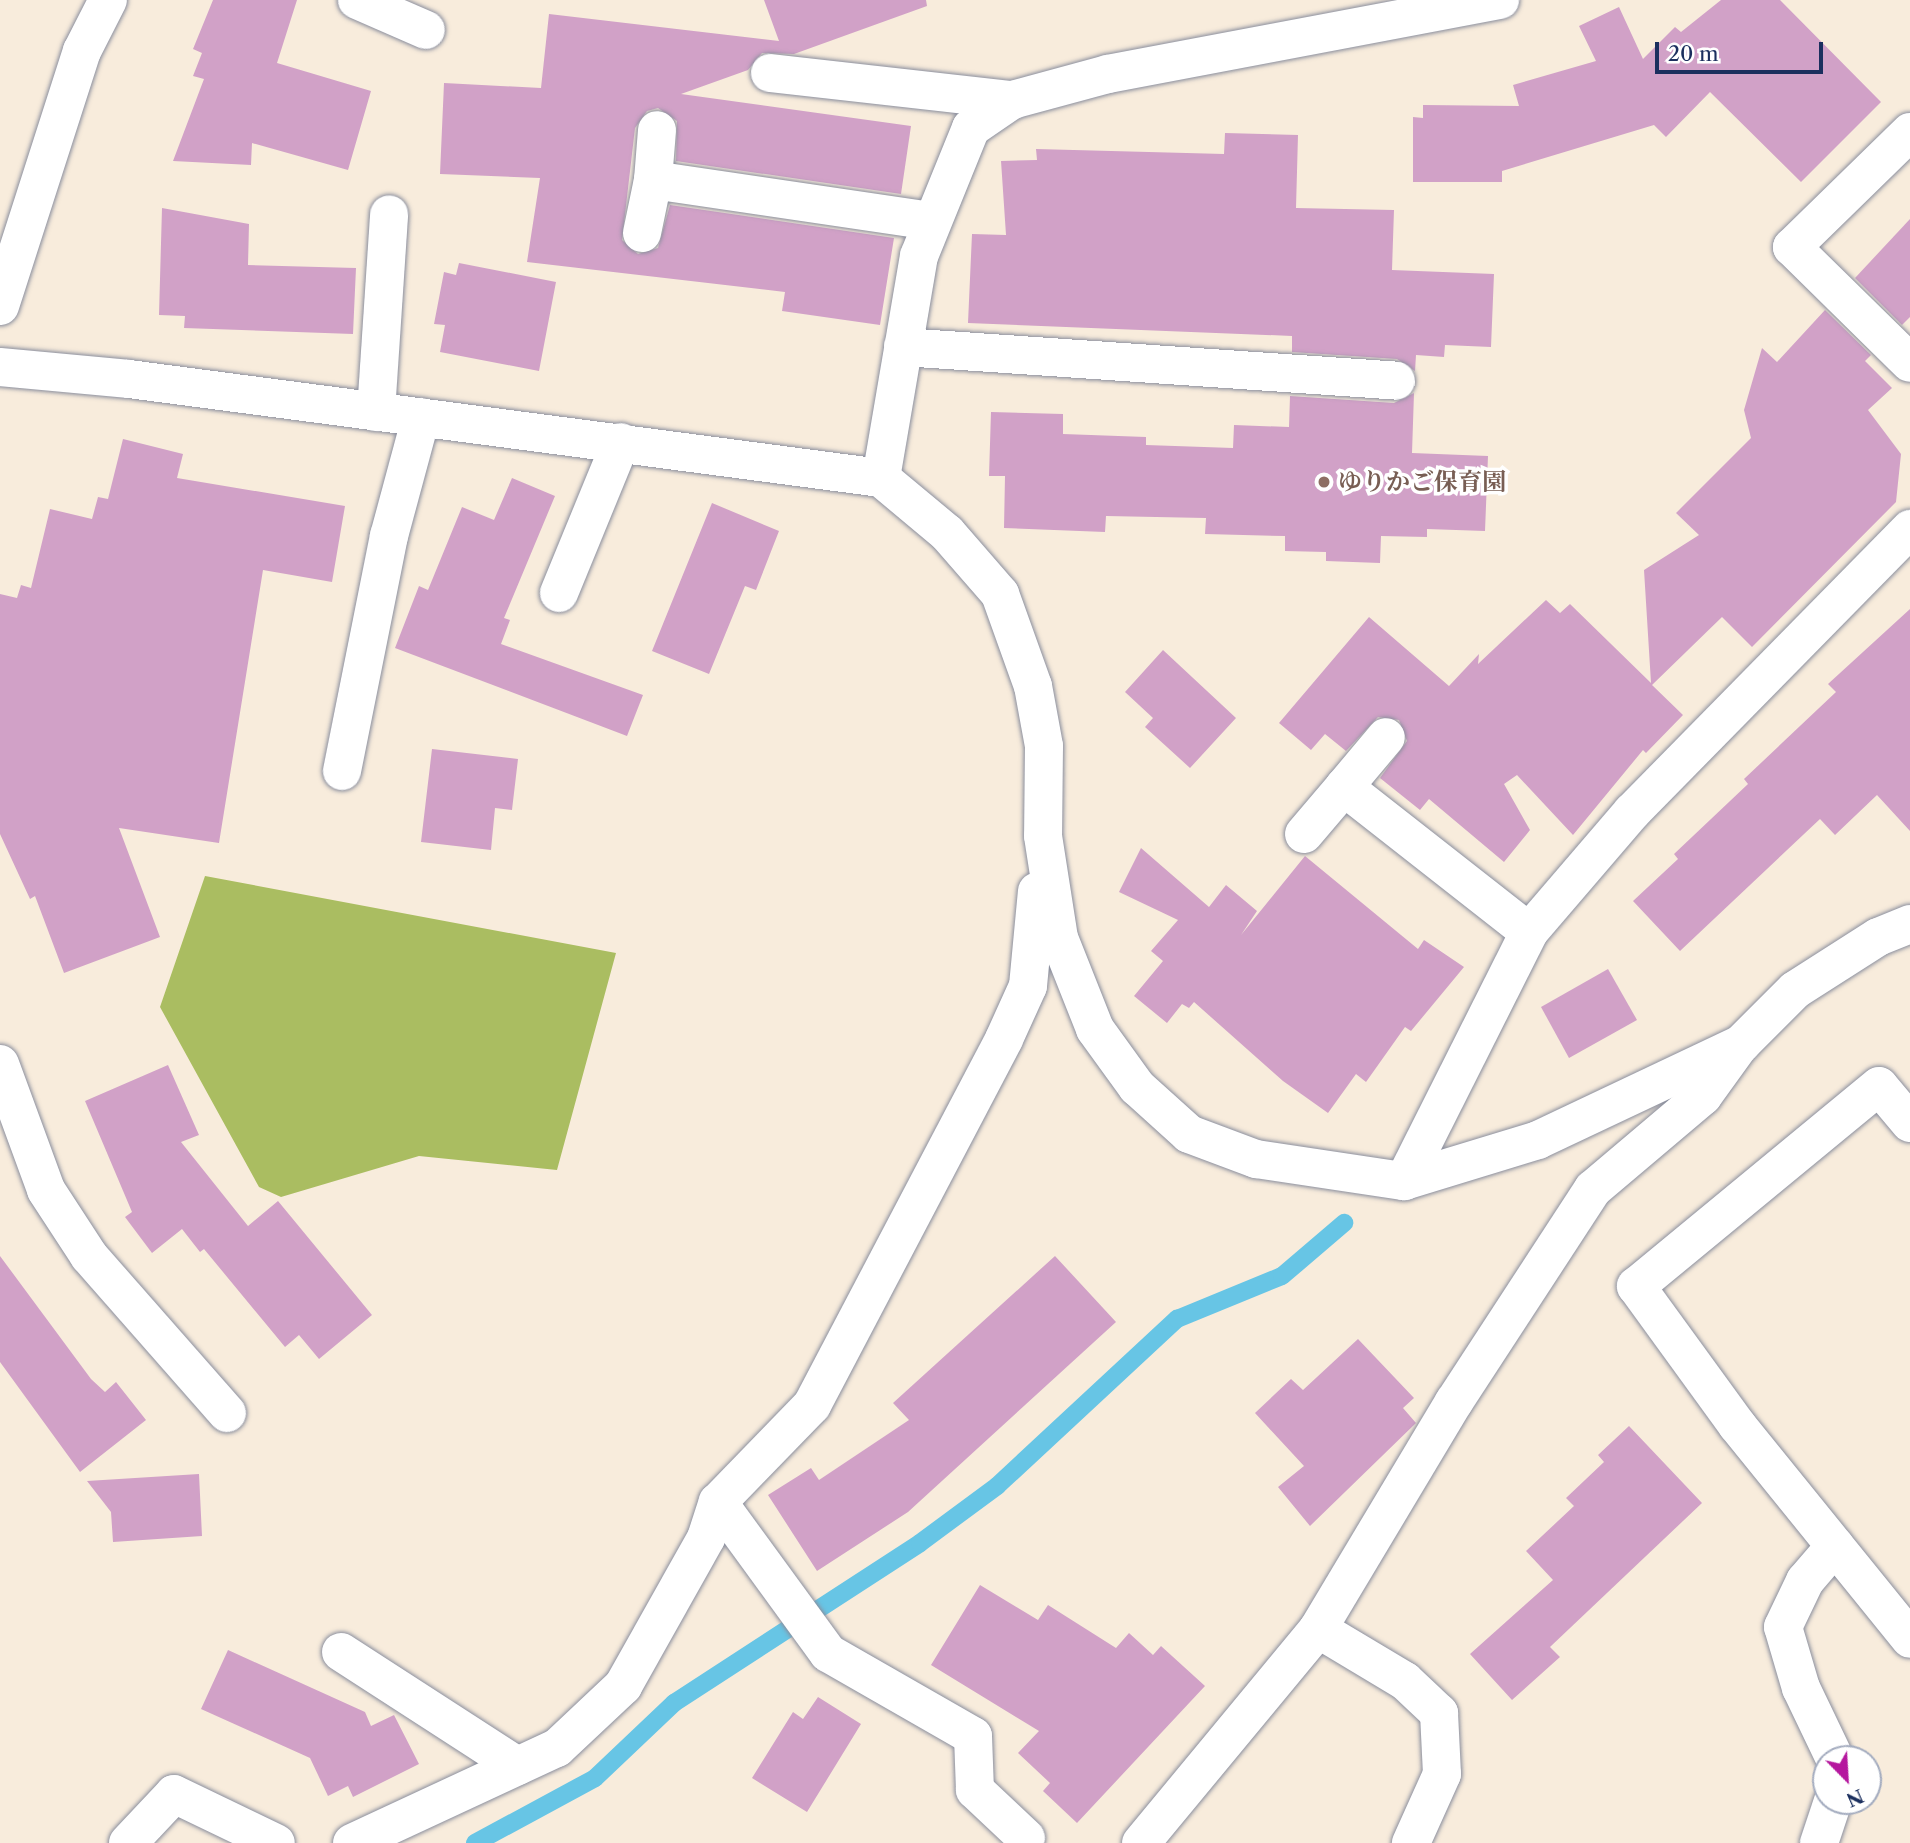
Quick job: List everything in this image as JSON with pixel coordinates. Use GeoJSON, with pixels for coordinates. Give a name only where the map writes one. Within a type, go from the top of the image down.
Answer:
{"type":"FeatureCollection","features":[{"type":"Feature","properties":{"kind":"street"},"geometry":{"type":"LineString","coordinates":[[0,306],[82,51],[108,0]]}},
{"type":"Feature","properties":{"kind":"street"},"geometry":{"type":"LineString","coordinates":[[356,0],[426,30]]}},
{"type":"Feature","properties":{"kind":"street"},"geometry":{"type":"LineString","coordinates":[[881,478],[919,256],[971,128],[1012,100],[1108,74],[1500,0]]}},
{"type":"Feature","properties":{"kind":"street"},"geometry":{"type":"LineString","coordinates":[[770,73],[1012,100]]}},
{"type":"Feature","properties":{"kind":"street"},"geometry":{"type":"LineString","coordinates":[[642,233],[653,180],[657,130]]}},
{"type":"Feature","properties":{"kind":"street"},"geometry":{"type":"LineString","coordinates":[[1910,132],[1792,247],[1910,363]]}},
{"type":"Feature","properties":{"kind":"street"},"geometry":{"type":"LineString","coordinates":[[653,180],[931,221]]}},
{"type":"Feature","properties":{"kind":"street"},"geometry":{"type":"LineString","coordinates":[[376,412],[389,214]]}},
{"type":"Feature","properties":{"kind":"street"},"geometry":{"type":"LineString","coordinates":[[903,347],[1396,381]]}},
{"type":"Feature","properties":{"kind":"street"},"geometry":{"type":"LineString","coordinates":[[0,368],[129,379],[881,478],[947,533],[1000,594],[1033,686],[1044,746],[1043,836],[1028,986],[1004,1039],[812,1405],[718,1502],[706,1538],[623,1686],[557,1748],[352,1843]]}},
{"type":"Feature","properties":{"kind":"street"},"geometry":{"type":"LineString","coordinates":[[342,771],[389,536],[421,417]]}},
{"type":"Feature","properties":{"kind":"street"},"geometry":{"type":"LineString","coordinates":[[559,593],[621,442]]}},
{"type":"Feature","properties":{"kind":"street"},"geometry":{"type":"LineString","coordinates":[[1404,1181],[1529,932],[1632,812],[1910,529]]}},
{"type":"Feature","properties":{"kind":"street"},"geometry":{"type":"LineString","coordinates":[[1304,834],[1386,737]]}},
{"type":"Feature","properties":{"kind":"street"},"geometry":{"type":"LineString","coordinates":[[1344,787],[1529,932]]}},
{"type":"Feature","properties":{"kind":"street"},"geometry":{"type":"LineString","coordinates":[[1043,836],[1059,938],[1095,1029],[1138,1087],[1189,1134],[1256,1159],[1404,1181],[1538,1140],[1741,1044]]}},
{"type":"Feature","properties":{"kind":"street"},"geometry":{"type":"LineString","coordinates":[[1141,1843],[1318,1629],[1454,1402],[1593,1189],[1703,1096],[1741,1044],[1795,990],[1878,937],[1910,924]]}},
{"type":"Feature","properties":{"kind":"street"},"geometry":{"type":"LineString","coordinates":[[0,1064],[46,1190],[89,1256],[227,1413]]}},
{"type":"Feature","properties":{"kind":"street"},"geometry":{"type":"LineString","coordinates":[[1910,1123],[1879,1087],[1636,1286],[1737,1425],[1910,1639]]}},
{"type":"Feature","properties":{"kind":"street"},"geometry":{"type":"LineString","coordinates":[[718,1502],[828,1653],[973,1736],[975,1790],[1026,1838]]}},
{"type":"Feature","properties":{"kind":"street"},"geometry":{"type":"LineString","coordinates":[[1828,1745],[1801,1688],[1783,1627],[1805,1581],[1835,1546]]}},
{"type":"Feature","properties":{"kind":"street"},"geometry":{"type":"LineString","coordinates":[[1318,1629],[1405,1681],[1439,1713],[1442,1774],[1411,1843]]}},
{"type":"Feature","properties":{"kind":"street"},"geometry":{"type":"LineString","coordinates":[[341,1652],[517,1766]]}},
{"type":"Feature","properties":{"kind":"street"},"geometry":{"type":"LineString","coordinates":[[128,1843],[174,1794],[276,1843]]}},
{"type":"Feature","properties":{"kind":"street"},"geometry":{"type":"LineString","coordinates":[[1819,1843],[1828,1815]]}},
{"type":"Feature","properties":{"kind":"green space"},"geometry":{"type":"Polygon","coordinates":[[[205,876],[616,953],[557,1170],[419,1156],[281,1197],[259,1187],[160,1007],[205,876]]]}},
{"type":"Feature","properties":{"kind":"building"},"geometry":{"type":"Polygon","coordinates":[[[213,0],[297,0],[277,63],[371,91],[348,170],[252,143],[251,165],[173,161],[204,79],[193,76],[202,53],[193,49],[213,0]]]}},
{"type":"Feature","properties":{"kind":"building"},"geometry":{"type":"Polygon","coordinates":[[[764,0],[926,0],[927,6],[794,54],[762,53],[748,70],[681,94],[911,126],[901,194],[676,161],[677,121],[658,108],[647,111],[635,128],[622,240],[638,254],[658,248],[670,205],[894,238],[880,325],[782,311],[785,292],[527,262],[540,178],[440,174],[444,83],[541,88],[549,14],[779,41],[764,0]]]}},
{"type":"Feature","properties":{"kind":"building"},"geometry":{"type":"Polygon","coordinates":[[[1721,0],[1780,0],[1881,102],[1801,182],[1710,92],[1666,137],[1654,125],[1502,171],[1502,182],[1413,182],[1413,117],[1423,118],[1423,105],[1519,106],[1513,85],[1596,61],[1579,26],[1619,7],[1643,59],[1675,27],[1681,32],[1721,0]]]}},
{"type":"Feature","properties":{"kind":"building"},"geometry":{"type":"Polygon","coordinates":[[[1225,133],[1298,135],[1296,208],[1394,210],[1392,270],[1494,274],[1491,347],[1445,345],[1444,357],[1416,355],[1415,371],[1397,359],[1292,352],[1292,336],[968,323],[972,234],[1006,235],[1001,161],[1037,160],[1036,149],[1224,154],[1225,133]]]}},
{"type":"Feature","properties":{"kind":"building"},"geometry":{"type":"Polygon","coordinates":[[[162,208],[249,224],[248,265],[356,268],[353,334],[184,328],[185,316],[159,315],[162,208]]]}},
{"type":"Feature","properties":{"kind":"building"},"geometry":{"type":"Polygon","coordinates":[[[1910,219],[1910,317],[1902,325],[1855,278],[1910,219]]]}},
{"type":"Feature","properties":{"kind":"building"},"geometry":{"type":"Polygon","coordinates":[[[459,263],[556,282],[539,371],[440,352],[445,325],[434,324],[444,272],[456,275],[459,263]]]}},
{"type":"Feature","properties":{"kind":"building"},"geometry":{"type":"Polygon","coordinates":[[[1825,310],[1871,355],[1865,361],[1892,388],[1868,410],[1901,454],[1896,502],[1752,647],[1722,617],[1652,685],[1683,715],[1646,753],[1643,750],[1573,835],[1517,775],[1504,784],[1530,830],[1504,862],[1429,799],[1420,810],[1380,778],[1407,741],[1399,720],[1378,717],[1346,751],[1325,734],[1311,750],[1279,723],[1369,617],[1449,686],[1479,654],[1478,664],[1546,600],[1560,613],[1570,604],[1651,683],[1644,570],[1699,535],[1676,513],[1751,438],[1744,410],[1762,348],[1777,362],[1825,310]]]}},
{"type":"Feature","properties":{"kind":"building"},"geometry":{"type":"Polygon","coordinates":[[[1414,393],[1412,453],[1488,456],[1485,531],[1427,529],[1427,537],[1381,536],[1380,563],[1326,561],[1326,552],[1285,551],[1285,536],[1205,534],[1206,518],[1106,516],[1105,532],[1004,528],[1005,476],[989,476],[991,412],[1063,414],[1063,434],[1146,437],[1146,445],[1233,448],[1234,425],[1289,427],[1290,396],[1394,403],[1414,393]]]}},
{"type":"Feature","properties":{"kind":"building"},"geometry":{"type":"Polygon","coordinates":[[[123,439],[183,454],[177,478],[345,506],[332,582],[263,570],[219,843],[119,828],[160,937],[64,973],[35,896],[30,899],[0,834],[0,594],[17,598],[21,585],[31,588],[50,509],[92,519],[98,497],[108,499],[123,439]]]}},
{"type":"Feature","properties":{"kind":"building"},"geometry":{"type":"Polygon","coordinates":[[[512,478],[555,496],[504,618],[510,620],[501,644],[643,695],[627,736],[395,648],[419,586],[428,590],[462,507],[494,520],[512,478]]]}},
{"type":"Feature","properties":{"kind":"building"},"geometry":{"type":"Polygon","coordinates":[[[712,503],[779,531],[756,590],[745,586],[709,674],[652,651],[712,503]]]}},
{"type":"Feature","properties":{"kind":"building"},"geometry":{"type":"Polygon","coordinates":[[[1910,609],[1910,831],[1877,795],[1835,835],[1820,819],[1680,951],[1633,901],[1678,859],[1674,854],[1748,784],[1744,779],[1836,692],[1828,684],[1910,609]]]}},
{"type":"Feature","properties":{"kind":"building"},"geometry":{"type":"Polygon","coordinates":[[[1163,650],[1236,718],[1190,768],[1145,727],[1153,718],[1125,692],[1163,650]]]}},
{"type":"Feature","properties":{"kind":"building"},"geometry":{"type":"Polygon","coordinates":[[[432,749],[518,759],[512,810],[495,808],[491,850],[421,842],[432,749]]]}},
{"type":"Feature","properties":{"kind":"building"},"geometry":{"type":"Polygon","coordinates":[[[1141,848],[1209,907],[1226,885],[1257,911],[1241,935],[1305,856],[1418,949],[1424,940],[1464,967],[1411,1031],[1405,1027],[1366,1082],[1356,1074],[1328,1113],[1283,1081],[1194,1002],[1189,1008],[1182,1004],[1167,1023],[1134,996],[1163,961],[1151,951],[1178,920],[1119,892],[1141,848]]]}},
{"type":"Feature","properties":{"kind":"building"},"geometry":{"type":"Polygon","coordinates":[[[1608,969],[1637,1020],[1569,1058],[1541,1007],[1608,969]]]}},
{"type":"Feature","properties":{"kind":"building"},"geometry":{"type":"Polygon","coordinates":[[[168,1065],[199,1135],[181,1142],[248,1226],[278,1201],[372,1315],[319,1359],[299,1335],[285,1347],[204,1249],[200,1252],[182,1229],[152,1253],[125,1217],[132,1212],[85,1101],[168,1065]]]}},
{"type":"Feature","properties":{"kind":"building"},"geometry":{"type":"Polygon","coordinates":[[[0,1256],[91,1379],[105,1392],[116,1382],[146,1420],[80,1472],[0,1362],[0,1256]]]}},
{"type":"Feature","properties":{"kind":"building"},"geometry":{"type":"Polygon","coordinates":[[[1055,1256],[1116,1322],[908,1512],[817,1571],[768,1495],[811,1468],[819,1480],[909,1420],[893,1403],[1055,1256]]]}},
{"type":"Feature","properties":{"kind":"building"},"geometry":{"type":"Polygon","coordinates":[[[1358,1339],[1414,1398],[1403,1408],[1416,1423],[1310,1526],[1278,1487],[1304,1466],[1255,1413],[1291,1379],[1303,1390],[1358,1339]]]}},
{"type":"Feature","properties":{"kind":"building"},"geometry":{"type":"Polygon","coordinates":[[[1629,1426],[1702,1503],[1550,1647],[1560,1657],[1512,1700],[1470,1654],[1553,1580],[1526,1551],[1574,1506],[1566,1498],[1604,1462],[1598,1455],[1629,1426]]]}},
{"type":"Feature","properties":{"kind":"building"},"geometry":{"type":"Polygon","coordinates":[[[199,1474],[202,1536],[113,1542],[111,1512],[87,1481],[199,1474]]]}},
{"type":"Feature","properties":{"kind":"building"},"geometry":{"type":"Polygon","coordinates":[[[980,1585],[1038,1620],[1048,1605],[1116,1648],[1129,1633],[1153,1655],[1161,1646],[1205,1686],[1077,1823],[1043,1791],[1050,1783],[1018,1753],[1039,1731],[931,1665],[980,1585]]]}},
{"type":"Feature","properties":{"kind":"building"},"geometry":{"type":"Polygon","coordinates":[[[228,1650],[365,1712],[371,1726],[394,1715],[419,1764],[353,1797],[348,1786],[328,1796],[310,1758],[201,1709],[228,1650]]]}},
{"type":"Feature","properties":{"kind":"building"},"geometry":{"type":"Polygon","coordinates":[[[818,1697],[861,1724],[807,1812],[752,1778],[793,1712],[803,1719],[818,1697]]]}},
{"type":"Feature","properties":{"kind":"waterway"},"geometry":{"type":"LineString","coordinates":[[475,1843],[595,1778],[674,1703],[920,1543],[997,1486],[1177,1319],[1282,1276],[1344,1223]]}},
{"type":"Feature","properties":{"kind":"place","name":"ゆりかご保育園"},"geometry":{"type":"Point","coordinates":[1324,482]}}]}
